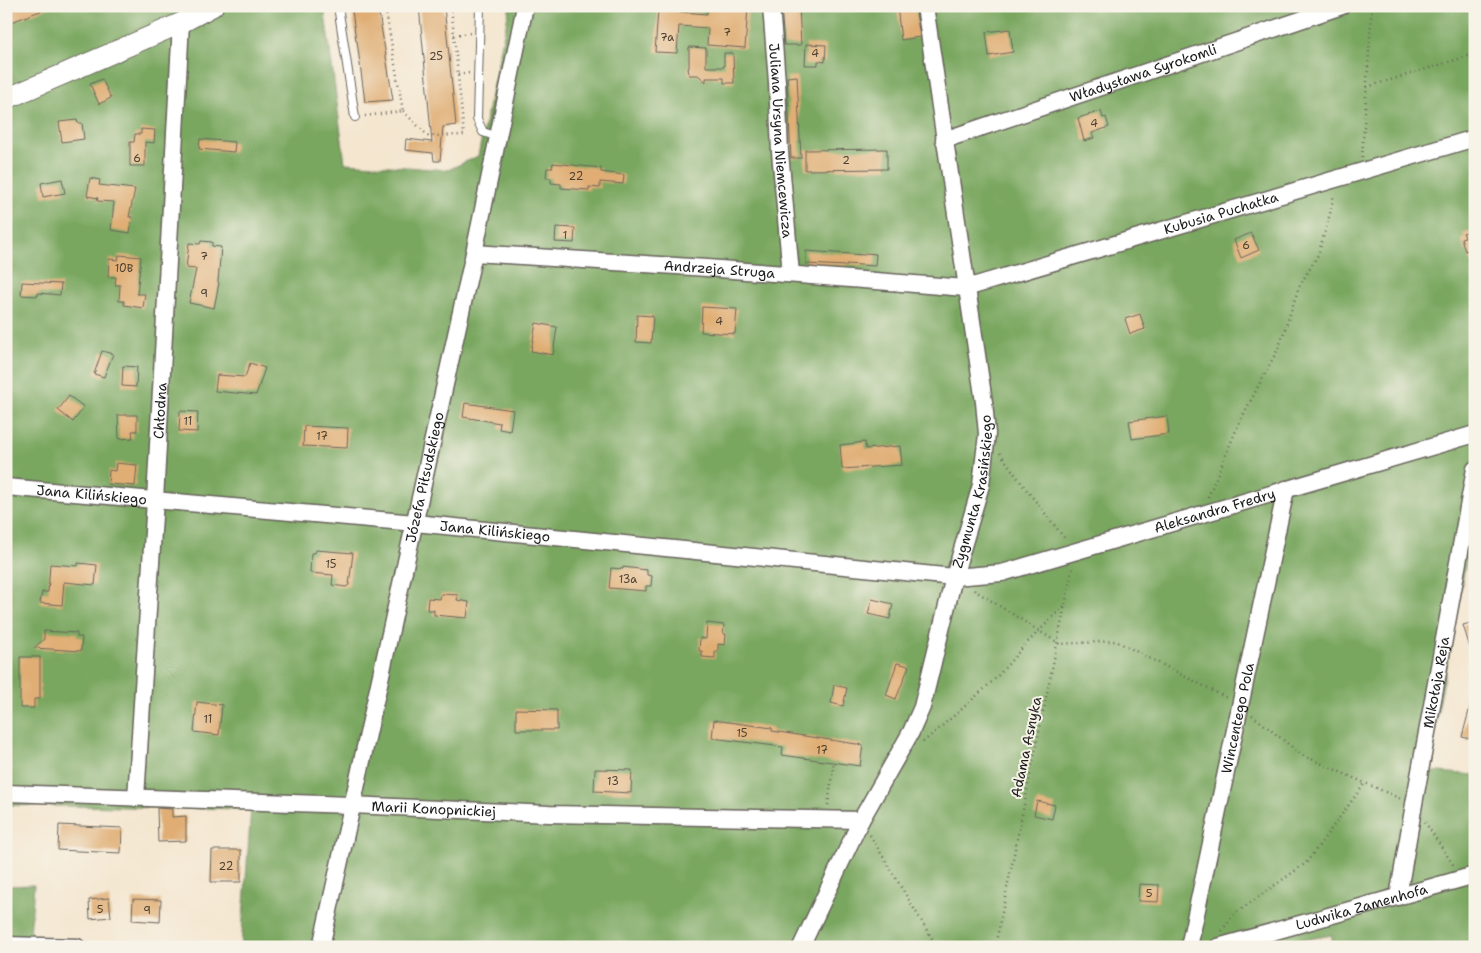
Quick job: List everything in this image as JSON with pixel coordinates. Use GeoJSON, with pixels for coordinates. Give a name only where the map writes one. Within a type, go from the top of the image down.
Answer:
{"type":"FeatureCollection","features":[{"type":"Feature","properties":{"kind":"street"},"geometry":{"type":"LineString","coordinates":[[6,99],[180,23],[213,6]]}},
{"type":"Feature","properties":{"kind":"street","name":"Józefa Piłsudskiego"},"geometry":{"type":"LineString","coordinates":[[321,947],[474,252],[525,6]]}},
{"type":"Feature","properties":{"kind":"street","name":"Juliana Ursyna Niemcewicza"},"geometry":{"type":"LineString","coordinates":[[771,6],[790,274]]}},
{"type":"Feature","properties":{"kind":"street","name":"Zygmunta Krasińskiego"},"geometry":{"type":"LineString","coordinates":[[801,947],[861,820],[911,732],[922,707],[954,577],[981,485],[986,434],[984,402],[925,6]]}},
{"type":"Feature","properties":{"kind":"street","name":"Władysława Syrokomli"},"geometry":{"type":"LineString","coordinates":[[944,140],[1342,6]]}},
{"type":"Feature","properties":{"kind":"street","name":"Chłodna"},"geometry":{"type":"LineString","coordinates":[[136,798],[155,500],[180,23]]}},
{"type":"Feature","properties":{"kind":"street","name":"Kubusia Puchatka"},"geometry":{"type":"LineString","coordinates":[[966,288],[1475,138]]}},
{"type":"Feature","properties":{"kind":"street","name":"Andrzeja Struga"},"geometry":{"type":"LineString","coordinates":[[474,252],[966,288]]}},
{"type":"Feature","properties":{"kind":"street","name":"Aleksandra Fredry"},"geometry":{"type":"LineString","coordinates":[[954,577],[1002,573],[1475,434]]}},
{"type":"Feature","properties":{"kind":"street","name":"Mikołaja Reja"},"geometry":{"type":"LineString","coordinates":[[1398,897],[1475,469]]}},
{"type":"Feature","properties":{"kind":"street","name":"Jana Kilińskiego"},"geometry":{"type":"LineString","coordinates":[[6,487],[415,523],[954,577]]}},
{"type":"Feature","properties":{"kind":"street","name":"Wincentego Pola"},"geometry":{"type":"LineString","coordinates":[[1189,947],[1286,489]]}},
{"type":"Feature","properties":{"kind":"street","name":"Marii Konopnickiej"},"geometry":{"type":"LineString","coordinates":[[6,793],[549,814],[861,820]]}},
{"type":"Feature","properties":{"kind":"street","name":"Ludwika Zamenhofa"},"geometry":{"type":"LineString","coordinates":[[1220,939],[1398,897],[1475,875]]}},
{"type":"Feature","properties":{"kind":"street"},"geometry":{"type":"LineString","coordinates":[[6,945],[77,947]]}},
{"type":"Feature","properties":{"kind":"lane"},"geometry":{"type":"LineString","coordinates":[[338,6],[355,117]]}},
{"type":"Feature","properties":{"kind":"lane"},"geometry":{"type":"LineString","coordinates":[[480,6],[477,120],[483,132],[498,137]]}},
{"type":"Feature","properties":{"kind":"path"},"geometry":{"type":"LineString","coordinates":[[385,6],[403,111],[428,136],[464,135],[451,6]]}},
{"type":"Feature","properties":{"kind":"path"},"geometry":{"type":"LineString","coordinates":[[1361,172],[1372,6]]}},
{"type":"Feature","properties":{"kind":"path"},"geometry":{"type":"LineString","coordinates":[[454,35],[479,32]]}},
{"type":"Feature","properties":{"kind":"path"},"geometry":{"type":"LineString","coordinates":[[1367,87],[1475,54]]}},
{"type":"Feature","properties":{"kind":"path"},"geometry":{"type":"LineString","coordinates":[[355,117],[403,111]]}},
{"type":"Feature","properties":{"kind":"path"},"geometry":{"type":"LineString","coordinates":[[1201,514],[1215,476],[1240,421],[1279,346],[1299,287],[1318,255],[1330,214],[1337,179]]}},
{"type":"Feature","properties":{"kind":"path"},"geometry":{"type":"LineString","coordinates":[[986,434],[1060,534],[1076,551]]}},
{"type":"Feature","properties":{"kind":"path","name":"Adama Asnyka"},"geometry":{"type":"LineString","coordinates":[[995,947],[1076,551]]}},
{"type":"Feature","properties":{"kind":"path"},"geometry":{"type":"LineString","coordinates":[[917,747],[996,678],[1023,647],[1065,605]]}},
{"type":"Feature","properties":{"kind":"path"},"geometry":{"type":"LineString","coordinates":[[826,820],[834,762]]}},
{"type":"Feature","properties":{"kind":"path"},"geometry":{"type":"LineString","coordinates":[[1220,939],[1233,915],[1306,863],[1365,783]]}},
{"type":"Feature","properties":{"kind":"path"},"geometry":{"type":"LineString","coordinates":[[861,820],[937,947]]}},
{"type":"Feature","properties":{"kind":"green space"},"geometry":{"type":"Polygon","coordinates":[[[6,6],[324,6],[345,163],[448,170],[478,156],[510,6],[1475,6],[1475,513],[1427,771],[1475,775],[1475,947],[1332,947],[1332,935],[1280,944],[1279,947],[241,947],[251,809],[6,805],[6,6]]]}},
{"type":"Feature","properties":{"kind":"green space"},"geometry":{"type":"Polygon","coordinates":[[[34,885],[29,947],[6,947],[6,886],[34,885]]]}},
{"type":"Feature","properties":{"kind":"building"},"geometry":{"type":"Polygon","coordinates":[[[6,6],[51,6],[51,7],[6,24],[6,6]]]}},
{"type":"Feature","properties":{"kind":"building"},"geometry":{"type":"Polygon","coordinates":[[[352,6],[378,7],[393,100],[365,102],[352,6]]]}},
{"type":"Feature","properties":{"kind":"building"},"geometry":{"type":"Polygon","coordinates":[[[419,6],[444,6],[456,125],[443,127],[440,161],[434,161],[433,153],[405,150],[406,139],[432,142],[419,6]]]}},
{"type":"Feature","properties":{"kind":"building"},"geometry":{"type":"Polygon","coordinates":[[[707,6],[748,7],[745,48],[707,45],[708,28],[679,26],[677,53],[655,52],[658,10],[707,14],[707,6]]]}},
{"type":"Feature","properties":{"kind":"building"},"geometry":{"type":"Polygon","coordinates":[[[781,6],[799,6],[801,45],[784,45],[781,6]]]}},
{"type":"Feature","properties":{"kind":"building"},"geometry":{"type":"Polygon","coordinates":[[[897,6],[915,6],[920,37],[901,40],[897,6]]]}},
{"type":"Feature","properties":{"kind":"building"},"geometry":{"type":"Polygon","coordinates":[[[1010,29],[1013,52],[989,56],[986,32],[1010,29]]]}},
{"type":"Feature","properties":{"kind":"building"},"geometry":{"type":"Polygon","coordinates":[[[806,44],[826,45],[825,62],[818,61],[818,65],[805,65],[806,44]]]}},
{"type":"Feature","properties":{"kind":"building"},"geometry":{"type":"Polygon","coordinates":[[[689,47],[706,48],[706,67],[724,67],[724,53],[733,53],[734,83],[724,83],[724,78],[706,78],[706,82],[698,75],[689,75],[689,47]]]}},
{"type":"Feature","properties":{"kind":"building"},"geometry":{"type":"Polygon","coordinates":[[[797,76],[801,158],[791,158],[787,77],[797,76]]]}},
{"type":"Feature","properties":{"kind":"building"},"geometry":{"type":"Polygon","coordinates":[[[102,79],[111,98],[99,104],[90,84],[102,79]]]}},
{"type":"Feature","properties":{"kind":"building"},"geometry":{"type":"Polygon","coordinates":[[[1101,111],[1103,118],[1106,117],[1109,127],[1092,133],[1094,138],[1084,141],[1078,118],[1101,111]]]}},
{"type":"Feature","properties":{"kind":"building"},"geometry":{"type":"Polygon","coordinates":[[[77,120],[78,123],[82,123],[84,139],[62,142],[59,122],[77,120]]]}},
{"type":"Feature","properties":{"kind":"building"},"geometry":{"type":"Polygon","coordinates":[[[141,129],[155,130],[154,143],[145,142],[145,166],[130,166],[130,142],[134,142],[135,134],[141,134],[141,129]]]}},
{"type":"Feature","properties":{"kind":"building"},"geometry":{"type":"Polygon","coordinates":[[[200,139],[235,142],[234,152],[199,149],[200,139]]]}},
{"type":"Feature","properties":{"kind":"building"},"geometry":{"type":"Polygon","coordinates":[[[887,149],[887,169],[805,170],[805,150],[887,149]]]}},
{"type":"Feature","properties":{"kind":"building"},"geometry":{"type":"Polygon","coordinates":[[[553,163],[601,168],[601,172],[624,175],[623,184],[600,182],[600,188],[589,187],[589,190],[561,188],[561,184],[551,183],[551,178],[546,178],[547,168],[552,168],[553,163]]]}},
{"type":"Feature","properties":{"kind":"building"},"geometry":{"type":"Polygon","coordinates":[[[90,178],[100,180],[99,185],[135,189],[129,217],[132,217],[130,233],[111,230],[114,202],[97,201],[98,198],[87,196],[90,178]]]}},
{"type":"Feature","properties":{"kind":"building"},"geometry":{"type":"Polygon","coordinates":[[[62,179],[65,193],[43,197],[41,183],[62,179]]]}},
{"type":"Feature","properties":{"kind":"building"},"geometry":{"type":"Polygon","coordinates":[[[556,227],[575,228],[574,243],[555,242],[556,227]]]}},
{"type":"Feature","properties":{"kind":"building"},"geometry":{"type":"Polygon","coordinates":[[[1475,230],[1475,262],[1471,262],[1468,250],[1465,251],[1461,238],[1465,237],[1463,233],[1475,230]]]}},
{"type":"Feature","properties":{"kind":"building"},"geometry":{"type":"Polygon","coordinates":[[[1251,233],[1259,250],[1241,258],[1234,240],[1251,233]]]}},
{"type":"Feature","properties":{"kind":"building"},"geometry":{"type":"Polygon","coordinates":[[[201,241],[212,242],[212,246],[221,247],[219,283],[214,308],[189,303],[196,269],[186,268],[189,243],[200,244],[201,241]]]}},
{"type":"Feature","properties":{"kind":"building"},"geometry":{"type":"Polygon","coordinates":[[[806,251],[876,254],[875,266],[806,264],[806,251]]]}},
{"type":"Feature","properties":{"kind":"building"},"geometry":{"type":"Polygon","coordinates":[[[119,255],[141,257],[137,294],[145,294],[143,308],[124,305],[124,301],[119,301],[120,285],[115,285],[116,277],[108,277],[109,259],[118,260],[119,255]]]}},
{"type":"Feature","properties":{"kind":"building"},"geometry":{"type":"Polygon","coordinates":[[[22,282],[61,284],[60,295],[38,293],[38,296],[21,295],[22,282]]]}},
{"type":"Feature","properties":{"kind":"building"},"geometry":{"type":"Polygon","coordinates":[[[702,307],[737,309],[735,334],[701,332],[702,307]]]}},
{"type":"Feature","properties":{"kind":"building"},"geometry":{"type":"Polygon","coordinates":[[[1140,314],[1145,329],[1130,334],[1125,319],[1140,314]]]}},
{"type":"Feature","properties":{"kind":"building"},"geometry":{"type":"Polygon","coordinates":[[[637,315],[653,316],[651,343],[636,342],[637,315]]]}},
{"type":"Feature","properties":{"kind":"building"},"geometry":{"type":"Polygon","coordinates":[[[536,323],[557,327],[553,355],[531,351],[536,323]]]}},
{"type":"Feature","properties":{"kind":"building"},"geometry":{"type":"Polygon","coordinates":[[[102,351],[113,354],[104,377],[94,374],[102,351]]]}},
{"type":"Feature","properties":{"kind":"building"},"geometry":{"type":"Polygon","coordinates":[[[250,363],[265,368],[256,395],[215,391],[217,375],[245,377],[250,363]]]}},
{"type":"Feature","properties":{"kind":"building"},"geometry":{"type":"Polygon","coordinates":[[[123,366],[137,367],[136,387],[122,386],[123,366]]]}},
{"type":"Feature","properties":{"kind":"building"},"geometry":{"type":"Polygon","coordinates":[[[69,396],[84,407],[73,422],[58,410],[69,396]]]}},
{"type":"Feature","properties":{"kind":"building"},"geometry":{"type":"Polygon","coordinates":[[[465,403],[513,410],[510,431],[499,429],[500,423],[463,417],[465,403]]]}},
{"type":"Feature","properties":{"kind":"building"},"geometry":{"type":"Polygon","coordinates":[[[180,411],[198,412],[197,432],[179,431],[180,411]]]}},
{"type":"Feature","properties":{"kind":"building"},"geometry":{"type":"Polygon","coordinates":[[[118,415],[137,415],[137,431],[132,431],[133,438],[119,439],[118,415]]]}},
{"type":"Feature","properties":{"kind":"building"},"geometry":{"type":"Polygon","coordinates":[[[1167,416],[1169,434],[1132,439],[1129,421],[1167,416]]]}},
{"type":"Feature","properties":{"kind":"building"},"geometry":{"type":"Polygon","coordinates":[[[304,426],[348,428],[347,448],[303,446],[304,426]]]}},
{"type":"Feature","properties":{"kind":"building"},"geometry":{"type":"Polygon","coordinates":[[[865,442],[866,449],[900,446],[902,465],[842,469],[840,445],[865,442]]]}},
{"type":"Feature","properties":{"kind":"building"},"geometry":{"type":"Polygon","coordinates":[[[116,463],[137,465],[135,486],[108,484],[109,470],[115,471],[116,463]]]}},
{"type":"Feature","properties":{"kind":"building"},"geometry":{"type":"Polygon","coordinates":[[[316,550],[353,553],[349,585],[346,587],[332,585],[333,575],[310,573],[311,553],[315,553],[316,550]]]}},
{"type":"Feature","properties":{"kind":"building"},"geometry":{"type":"Polygon","coordinates":[[[78,563],[97,565],[95,585],[64,582],[62,605],[40,603],[42,592],[48,592],[50,564],[78,566],[78,563]]]}},
{"type":"Feature","properties":{"kind":"building"},"geometry":{"type":"Polygon","coordinates":[[[623,567],[647,570],[647,575],[652,576],[651,586],[646,586],[646,591],[609,588],[611,568],[623,569],[623,567]]]}},
{"type":"Feature","properties":{"kind":"building"},"geometry":{"type":"Polygon","coordinates":[[[441,594],[458,595],[457,600],[469,602],[467,618],[434,615],[434,610],[427,610],[428,598],[440,599],[441,594]]]}},
{"type":"Feature","properties":{"kind":"building"},"geometry":{"type":"Polygon","coordinates":[[[872,599],[893,604],[890,619],[868,614],[872,599]]]}},
{"type":"Feature","properties":{"kind":"building"},"geometry":{"type":"Polygon","coordinates":[[[1475,622],[1475,654],[1472,654],[1463,625],[1475,622]]]}},
{"type":"Feature","properties":{"kind":"building"},"geometry":{"type":"Polygon","coordinates":[[[707,623],[724,625],[723,634],[726,634],[725,645],[718,644],[715,658],[702,657],[702,651],[699,651],[700,638],[706,639],[707,623]]]}},
{"type":"Feature","properties":{"kind":"building"},"geometry":{"type":"Polygon","coordinates":[[[44,631],[77,633],[77,637],[82,637],[81,651],[34,648],[44,639],[44,631]]]}},
{"type":"Feature","properties":{"kind":"building"},"geometry":{"type":"Polygon","coordinates":[[[20,657],[40,657],[40,699],[34,699],[34,708],[20,708],[20,657]]]}},
{"type":"Feature","properties":{"kind":"building"},"geometry":{"type":"Polygon","coordinates":[[[897,663],[909,666],[896,699],[886,695],[897,663]]]}},
{"type":"Feature","properties":{"kind":"building"},"geometry":{"type":"Polygon","coordinates":[[[834,685],[847,688],[843,706],[831,703],[834,685]]]}},
{"type":"Feature","properties":{"kind":"building"},"geometry":{"type":"Polygon","coordinates":[[[197,702],[222,705],[219,735],[194,732],[197,702]]]}},
{"type":"Feature","properties":{"kind":"building"},"geometry":{"type":"Polygon","coordinates":[[[1471,703],[1475,704],[1475,740],[1462,737],[1471,703]]]}},
{"type":"Feature","properties":{"kind":"building"},"geometry":{"type":"Polygon","coordinates":[[[516,709],[557,710],[557,730],[516,730],[516,709]]]}},
{"type":"Feature","properties":{"kind":"building"},"geometry":{"type":"Polygon","coordinates":[[[714,720],[772,728],[772,731],[863,745],[860,766],[782,755],[783,747],[712,738],[714,720]]]}},
{"type":"Feature","properties":{"kind":"building"},"geometry":{"type":"Polygon","coordinates":[[[595,769],[632,770],[631,793],[594,791],[595,769]]]}},
{"type":"Feature","properties":{"kind":"building"},"geometry":{"type":"Polygon","coordinates":[[[1037,801],[1055,805],[1052,819],[1034,815],[1037,801]]]}},
{"type":"Feature","properties":{"kind":"building"},"geometry":{"type":"Polygon","coordinates":[[[157,808],[172,809],[172,817],[186,816],[186,841],[158,842],[157,808]]]}},
{"type":"Feature","properties":{"kind":"building"},"geometry":{"type":"Polygon","coordinates":[[[59,825],[122,828],[121,853],[58,850],[59,825]]]}},
{"type":"Feature","properties":{"kind":"building"},"geometry":{"type":"Polygon","coordinates":[[[212,850],[241,850],[241,882],[211,882],[212,850]]]}},
{"type":"Feature","properties":{"kind":"building"},"geometry":{"type":"Polygon","coordinates":[[[1139,884],[1159,885],[1158,902],[1138,901],[1139,884]]]}},
{"type":"Feature","properties":{"kind":"building"},"geometry":{"type":"Polygon","coordinates":[[[109,898],[111,917],[90,919],[89,900],[109,898]]]}},
{"type":"Feature","properties":{"kind":"building"},"geometry":{"type":"Polygon","coordinates":[[[133,899],[161,900],[160,922],[132,920],[133,899]]]}}]}
